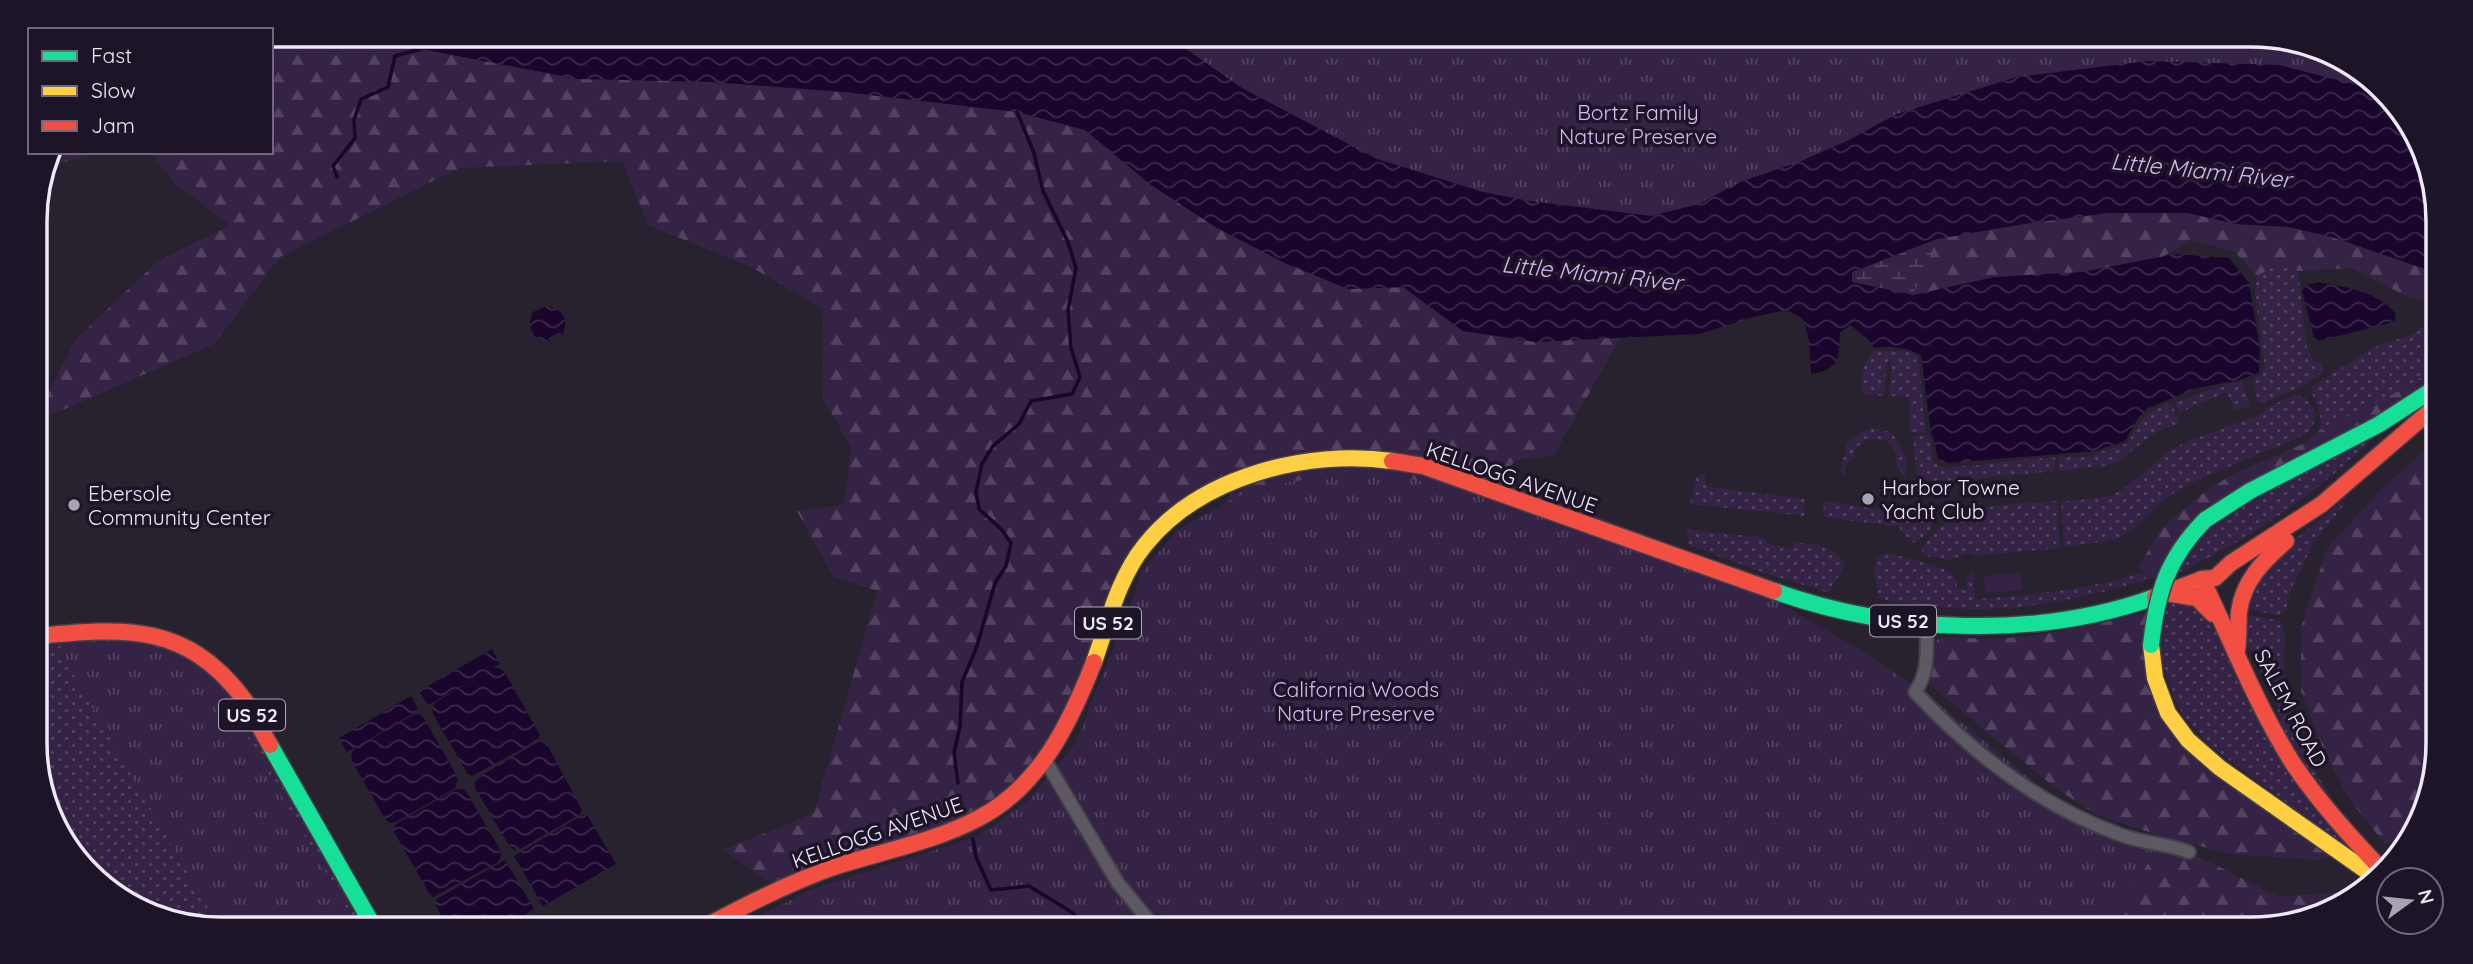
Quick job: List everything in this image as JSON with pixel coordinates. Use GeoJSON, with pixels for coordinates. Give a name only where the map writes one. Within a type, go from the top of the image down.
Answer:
{"type":"FeatureCollection","features":[{"type":"Feature","properties":{"kind":"main road"},"geometry":{"type":"LineString","coordinates":[[2368,872],[2220,768],[2188,740],[2168,713],[2155,678],[2151,645],[2160,587],[2168,566],[2189,536],[2206,520],[2250,491],[2378,425],[2426,394]]}},
{"type":"Feature","properties":{"kind":"main road","name":"KELLOGG AVENUE"},"geometry":{"type":"LineString","coordinates":[[725,917],[780,889],[831,868],[967,825],[1001,804],[1024,784],[1045,760],[1067,723],[1127,572],[1145,544],[1171,518],[1218,491],[1261,472],[1308,460],[1362,457],[1423,466],[1780,593],[1860,615],[1889,620],[2000,625],[2053,620],[2111,610],[2221,574],[2231,563],[2322,505],[2426,415]]}},
{"type":"Feature","properties":{"kind":"main road"},"geometry":{"type":"LineString","coordinates":[[2237,651],[2241,598],[2250,576],[2258,565],[2322,505]]}},
{"type":"Feature","properties":{"kind":"main road","name":"SALEM ROAD"},"geometry":{"type":"LineString","coordinates":[[2202,579],[2293,762],[2328,812],[2377,864]]}},
{"type":"Feature","properties":{"kind":"main road","name":"SALEM ROAD"},"geometry":{"type":"LineString","coordinates":[[2166,593],[2200,599],[2225,627]]}},
{"type":"Feature","properties":{"kind":"main road","name":"US 52"},"geometry":{"type":"LineString","coordinates":[[47,635],[94,631],[144,632],[173,640],[191,649],[219,670],[244,700],[368,917]]}},
{"type":"Feature","properties":{"kind":"street"},"geometry":{"type":"LineString","coordinates":[[1927,623],[1926,669],[1915,692],[1966,743],[2027,789],[2060,808],[2123,836],[2189,852]]}},
{"type":"Feature","properties":{"kind":"street"},"geometry":{"type":"LineString","coordinates":[[1045,760],[1118,883],[1146,917]]}},
{"type":"Feature","properties":{"kind":"green space","name":"Bortz Family Nature Preserve"},"geometry":{"type":"Polygon","coordinates":[[[2252,47],[2308,56],[2329,65],[2363,87],[2279,65],[2148,61],[2017,77],[1897,114],[1847,141],[1799,162],[1740,182],[1699,204],[1651,216],[1530,201],[1483,192],[1377,159],[1241,88],[1184,48],[2252,47]]]}},
{"type":"Feature","properties":{"kind":"green space"},"geometry":{"type":"Polygon","coordinates":[[[273,48],[419,48],[578,79],[711,82],[844,92],[1017,112],[1085,130],[1151,185],[1217,228],[1287,264],[1348,289],[1403,287],[1463,331],[1536,342],[1621,337],[1554,455],[1516,460],[1489,488],[2060,808],[2189,852],[2280,897],[2341,892],[2308,908],[2263,916],[781,917],[959,846],[1029,807],[1077,756],[1110,673],[1141,572],[1171,539],[1219,515],[1236,482],[1145,544],[1067,723],[994,809],[780,889],[723,850],[814,813],[877,591],[833,576],[797,511],[844,504],[851,447],[823,399],[823,309],[751,267],[648,225],[622,161],[459,168],[280,257],[214,344],[48,416],[48,394],[76,339],[158,261],[231,225],[177,186],[152,154],[273,154],[273,48]]]}},
{"type":"Feature","properties":{"kind":"green space"},"geometry":{"type":"Polygon","coordinates":[[[60,154],[96,154],[57,164],[60,154]]]}},
{"type":"Feature","properties":{"kind":"green space"},"geometry":{"type":"Polygon","coordinates":[[[2107,213],[2188,213],[2235,224],[2289,227],[2332,237],[2426,269],[2426,302],[2404,295],[2351,268],[2298,271],[2282,262],[2257,276],[2235,252],[2192,240],[2162,257],[2082,272],[1913,295],[1937,239],[2107,213]]]}},
{"type":"Feature","properties":{"kind":"green space"},"geometry":{"type":"Polygon","coordinates":[[[1937,239],[1913,295],[1852,282],[1852,272],[1937,239]]]}},
{"type":"Feature","properties":{"kind":"green space"},"geometry":{"type":"Polygon","coordinates":[[[2282,262],[2298,271],[2307,348],[2313,361],[2320,362],[2324,371],[2307,384],[2258,403],[2253,379],[2261,375],[2265,367],[2255,293],[2257,276],[2282,262]]]}},
{"type":"Feature","properties":{"kind":"green space"},"geometry":{"type":"Polygon","coordinates":[[[2426,320],[2426,374],[2401,391],[2319,431],[2321,418],[2312,387],[2372,348],[2413,334],[2424,326],[2426,320]]]}},
{"type":"Feature","properties":{"kind":"green space"},"geometry":{"type":"Polygon","coordinates":[[[1874,351],[1907,351],[1918,356],[1926,432],[1909,433],[1909,397],[1889,396],[1892,361],[1887,362],[1884,396],[1862,393],[1863,370],[1874,351]]]}},
{"type":"Feature","properties":{"kind":"green space"},"geometry":{"type":"Polygon","coordinates":[[[2426,374],[2426,386],[2413,395],[2203,509],[2179,538],[2157,577],[2147,580],[2139,566],[2161,529],[2195,499],[2231,475],[2303,444],[2319,431],[2426,374]]]}},
{"type":"Feature","properties":{"kind":"green space"},"geometry":{"type":"Polygon","coordinates":[[[2242,381],[2250,406],[2234,410],[2227,392],[2179,413],[2175,403],[2242,381]]]}},
{"type":"Feature","properties":{"kind":"green space"},"geometry":{"type":"Polygon","coordinates":[[[2295,395],[2306,398],[2314,413],[2315,421],[2306,434],[2191,483],[2163,500],[2133,530],[2114,540],[2064,547],[2061,502],[2110,496],[2123,489],[2172,449],[2264,413],[2266,408],[2295,395]]]}},
{"type":"Feature","properties":{"kind":"green space"},"geometry":{"type":"Polygon","coordinates":[[[2171,402],[2180,423],[2156,432],[2120,460],[2106,466],[2059,471],[2058,457],[2086,457],[2128,443],[2145,417],[2171,402]]]}},
{"type":"Feature","properties":{"kind":"green space"},"geometry":{"type":"Polygon","coordinates":[[[1869,428],[1892,432],[1907,459],[1905,478],[1896,465],[1896,453],[1887,441],[1870,438],[1853,451],[1856,456],[1846,464],[1844,473],[1840,472],[1847,443],[1869,428]]]}},
{"type":"Feature","properties":{"kind":"green space"},"geometry":{"type":"Polygon","coordinates":[[[1927,434],[1931,441],[1933,462],[1947,469],[2055,457],[2055,471],[1941,482],[1925,480],[1916,472],[1913,436],[1927,434]]]}},
{"type":"Feature","properties":{"kind":"green space"},"geometry":{"type":"Polygon","coordinates":[[[2372,434],[2374,438],[2351,459],[2283,513],[2234,544],[2180,572],[2177,565],[2211,522],[2372,434]]]}},
{"type":"Feature","properties":{"kind":"green space"},"geometry":{"type":"Polygon","coordinates":[[[2426,450],[2424,766],[2417,799],[2408,820],[2394,842],[2385,844],[2350,800],[2326,756],[2301,691],[2301,627],[2327,549],[2380,490],[2426,450]]]}},
{"type":"Feature","properties":{"kind":"green space","name":"California Woods Nature Preserve"},"geometry":{"type":"Polygon","coordinates":[[[1367,468],[1466,493],[1485,472],[1650,537],[1767,596],[1857,648],[1933,699],[2056,800],[2087,817],[2161,845],[2112,916],[758,917],[810,890],[982,835],[1031,798],[1075,744],[1145,569],[1176,531],[1251,489],[1367,468]]]}},
{"type":"Feature","properties":{"kind":"green space"},"geometry":{"type":"Polygon","coordinates":[[[1705,475],[1706,486],[1710,487],[1805,499],[1804,516],[1690,504],[1696,477],[1705,475]]]}},
{"type":"Feature","properties":{"kind":"green space"},"geometry":{"type":"Polygon","coordinates":[[[1824,501],[1898,513],[1913,521],[1930,511],[1934,521],[1930,530],[1913,543],[1900,531],[1900,527],[1823,517],[1824,501]]]}},
{"type":"Feature","properties":{"kind":"green space"},"geometry":{"type":"Polygon","coordinates":[[[2057,501],[2060,548],[1975,556],[1968,553],[1950,560],[1922,555],[1922,547],[1944,524],[1959,514],[1993,506],[2057,501]]]}},
{"type":"Feature","properties":{"kind":"green space"},"geometry":{"type":"Polygon","coordinates":[[[2340,503],[2344,505],[2314,542],[2291,590],[2285,612],[2279,615],[2243,609],[2270,559],[2340,503]]]}},
{"type":"Feature","properties":{"kind":"green space"},"geometry":{"type":"Polygon","coordinates":[[[1687,529],[1764,538],[1770,545],[1793,548],[1794,542],[1816,545],[1829,549],[1845,564],[1829,593],[1689,545],[1687,529]]]}},
{"type":"Feature","properties":{"kind":"green space"},"geometry":{"type":"Polygon","coordinates":[[[1886,553],[1948,570],[1955,577],[1957,589],[1967,589],[1967,576],[1973,572],[1975,599],[2081,587],[2142,572],[2147,580],[2041,604],[1964,609],[1939,607],[1878,599],[1874,571],[1877,556],[1886,553]]]}},
{"type":"Feature","properties":{"kind":"green space"},"geometry":{"type":"Polygon","coordinates":[[[2021,573],[2022,590],[1985,593],[1984,576],[2021,573]]]}},
{"type":"Feature","properties":{"kind":"green space"},"geometry":{"type":"Polygon","coordinates":[[[2179,600],[2208,611],[2345,841],[2342,844],[2209,745],[2185,718],[2175,700],[2162,664],[2159,636],[2164,604],[2179,600]]]}},
{"type":"Feature","properties":{"kind":"green space"},"geometry":{"type":"Polygon","coordinates":[[[2149,611],[2171,723],[2336,855],[2318,860],[2232,854],[2167,838],[2097,815],[2054,787],[1930,685],[1934,647],[1938,639],[1994,639],[2053,633],[2149,611]]]}},
{"type":"Feature","properties":{"kind":"green space"},"geometry":{"type":"Polygon","coordinates":[[[2243,614],[2277,620],[2283,625],[2285,684],[2299,736],[2321,781],[2335,802],[2383,858],[2349,824],[2301,761],[2283,731],[2277,707],[2247,642],[2243,614]]]}},
{"type":"Feature","properties":{"kind":"green space"},"geometry":{"type":"Polygon","coordinates":[[[128,630],[219,670],[368,917],[221,917],[187,913],[144,899],[106,874],[90,858],[77,839],[56,799],[47,743],[47,635],[128,630]]]}},
{"type":"Feature","properties":{"kind":"green space"},"geometry":{"type":"Polygon","coordinates":[[[139,642],[184,656],[227,701],[351,917],[213,916],[58,648],[139,642]]]}},
{"type":"Feature","properties":{"kind":"water","name":"Little Miami River"},"geometry":{"type":"Polygon","coordinates":[[[1184,48],[1242,88],[1377,159],[1483,192],[1530,201],[1651,216],[1699,204],[1740,182],[1799,162],[1847,141],[1897,114],[2017,77],[2148,61],[2279,65],[2361,86],[2383,106],[2408,144],[2420,176],[2426,221],[2426,269],[2332,237],[2289,227],[2235,224],[2188,213],[2107,213],[1937,239],[1852,272],[1852,282],[1913,295],[1994,277],[2082,272],[2176,254],[2229,258],[2249,283],[2260,350],[2259,372],[2240,380],[2197,388],[2148,408],[2138,418],[2125,441],[2095,451],[1949,463],[1938,460],[1931,433],[1921,355],[1898,348],[1874,348],[1869,340],[1850,325],[1840,333],[1838,356],[1833,365],[1811,374],[1809,340],[1803,319],[1787,310],[1753,317],[1700,334],[1536,342],[1463,331],[1403,287],[1348,289],[1287,264],[1217,228],[1151,185],[1085,130],[1017,112],[844,92],[711,82],[578,79],[421,49],[1184,48]]]}},
{"type":"Feature","properties":{"kind":"water"},"geometry":{"type":"Polygon","coordinates":[[[2318,282],[2371,295],[2389,306],[2396,314],[2394,322],[2319,341],[2314,337],[2302,291],[2307,285],[2318,282]]]}},
{"type":"Feature","properties":{"kind":"water"},"geometry":{"type":"Polygon","coordinates":[[[547,306],[561,313],[565,320],[562,335],[560,332],[548,338],[550,342],[536,338],[530,325],[533,312],[547,306]]]}},
{"type":"Feature","properties":{"kind":"water"},"geometry":{"type":"Polygon","coordinates":[[[492,649],[500,664],[493,668],[504,671],[540,735],[537,741],[472,776],[467,773],[432,708],[436,702],[484,674],[428,705],[419,691],[492,649]]]}},
{"type":"Feature","properties":{"kind":"water"},"geometry":{"type":"Polygon","coordinates":[[[411,696],[419,710],[347,752],[339,738],[411,696]]]}},
{"type":"Feature","properties":{"kind":"water"},"geometry":{"type":"Polygon","coordinates":[[[419,714],[424,718],[458,778],[455,788],[390,823],[385,819],[351,755],[354,749],[419,714]]]}},
{"type":"Feature","properties":{"kind":"water"},"geometry":{"type":"Polygon","coordinates":[[[538,742],[548,746],[582,810],[579,815],[514,850],[475,788],[475,782],[538,742]]]}},
{"type":"Feature","properties":{"kind":"water"},"geometry":{"type":"Polygon","coordinates":[[[456,789],[463,789],[467,793],[502,853],[498,862],[433,897],[393,830],[396,824],[456,789]]]}},
{"type":"Feature","properties":{"kind":"water"},"geometry":{"type":"Polygon","coordinates":[[[586,813],[616,864],[543,906],[514,856],[586,813]]]}},
{"type":"Feature","properties":{"kind":"water"},"geometry":{"type":"Polygon","coordinates":[[[505,860],[534,909],[521,917],[442,917],[433,901],[505,860]]]}},
{"type":"Feature","properties":{"kind":"water"},"geometry":{"type":"Polygon","coordinates":[[[138,895],[142,896],[171,909],[138,895]]]}},
{"type":"Feature","properties":{"kind":"waterway"},"geometry":{"type":"LineString","coordinates":[[337,177],[333,166],[355,138],[354,120],[361,99],[388,87],[395,56],[422,48]]}},
{"type":"Feature","properties":{"kind":"waterway"},"geometry":{"type":"LineString","coordinates":[[958,783],[954,753],[960,726],[962,682],[977,646],[995,583],[1006,566],[1011,543],[1002,530],[979,509],[976,492],[982,464],[993,446],[1019,424],[1031,401],[1072,394],[1080,377],[1071,348],[1068,310],[1076,268],[1068,242],[1043,191],[1034,153],[1017,112]]}},
{"type":"Feature","properties":{"kind":"waterway"},"geometry":{"type":"LineString","coordinates":[[973,839],[976,857],[991,890],[1029,886],[1075,917]]}},
{"type":"Feature","properties":{"kind":"traffic: fast"},"geometry":{"type":"LineString","coordinates":[[2205,520],[2250,491],[2378,425],[2426,394]]}},
{"type":"Feature","properties":{"kind":"traffic: fast"},"geometry":{"type":"LineString","coordinates":[[2151,645],[2166,577],[2181,549],[2205,520]]}},
{"type":"Feature","properties":{"kind":"traffic: fast"},"geometry":{"type":"LineString","coordinates":[[1774,591],[1866,616],[1964,626],[2062,620],[2109,611],[2155,597]]}},
{"type":"Feature","properties":{"kind":"traffic: fast"},"geometry":{"type":"LineString","coordinates":[[270,745],[368,917]]}},
{"type":"Feature","properties":{"kind":"traffic: slow"},"geometry":{"type":"LineString","coordinates":[[1094,662],[1115,601],[1136,558],[1168,521],[1195,501],[1225,485],[1291,464],[1326,459],[1392,461]]}},
{"type":"Feature","properties":{"kind":"traffic: slow"},"geometry":{"type":"LineString","coordinates":[[2151,645],[2155,678],[2168,713],[2188,740],[2220,768],[2368,872]]}},
{"type":"Feature","properties":{"kind":"traffic: jam"},"geometry":{"type":"LineString","coordinates":[[2155,597],[2202,579],[2215,578],[2231,563],[2322,504],[2426,414]]}},
{"type":"Feature","properties":{"kind":"traffic: jam"},"geometry":{"type":"LineString","coordinates":[[1392,461],[1423,466],[1774,591]]}},
{"type":"Feature","properties":{"kind":"traffic: jam"},"geometry":{"type":"LineString","coordinates":[[2237,651],[2239,612],[2245,591],[2262,564],[2286,541]]}},
{"type":"Feature","properties":{"kind":"traffic: jam"},"geometry":{"type":"LineString","coordinates":[[2202,579],[2255,695],[2292,762],[2323,804],[2377,864]]}},
{"type":"Feature","properties":{"kind":"traffic: jam"},"geometry":{"type":"LineString","coordinates":[[2166,593],[2197,598],[2213,614]]}},
{"type":"Feature","properties":{"kind":"traffic: jam"},"geometry":{"type":"LineString","coordinates":[[47,635],[125,632],[175,643],[199,655],[221,673],[243,698],[270,745]]}},
{"type":"Feature","properties":{"kind":"traffic: jam"},"geometry":{"type":"LineString","coordinates":[[725,917],[802,879],[945,833],[1000,805],[1036,771],[1050,751],[1074,708],[1094,662]]}},
{"type":"Feature","properties":{"kind":"place","name":"Harbor Towne Yacht Club"},"geometry":{"type":"Point","coordinates":[1868,499]}},
{"type":"Feature","properties":{"kind":"place","name":"Ebersole Community Center"},"geometry":{"type":"Point","coordinates":[74,505]}}]}
